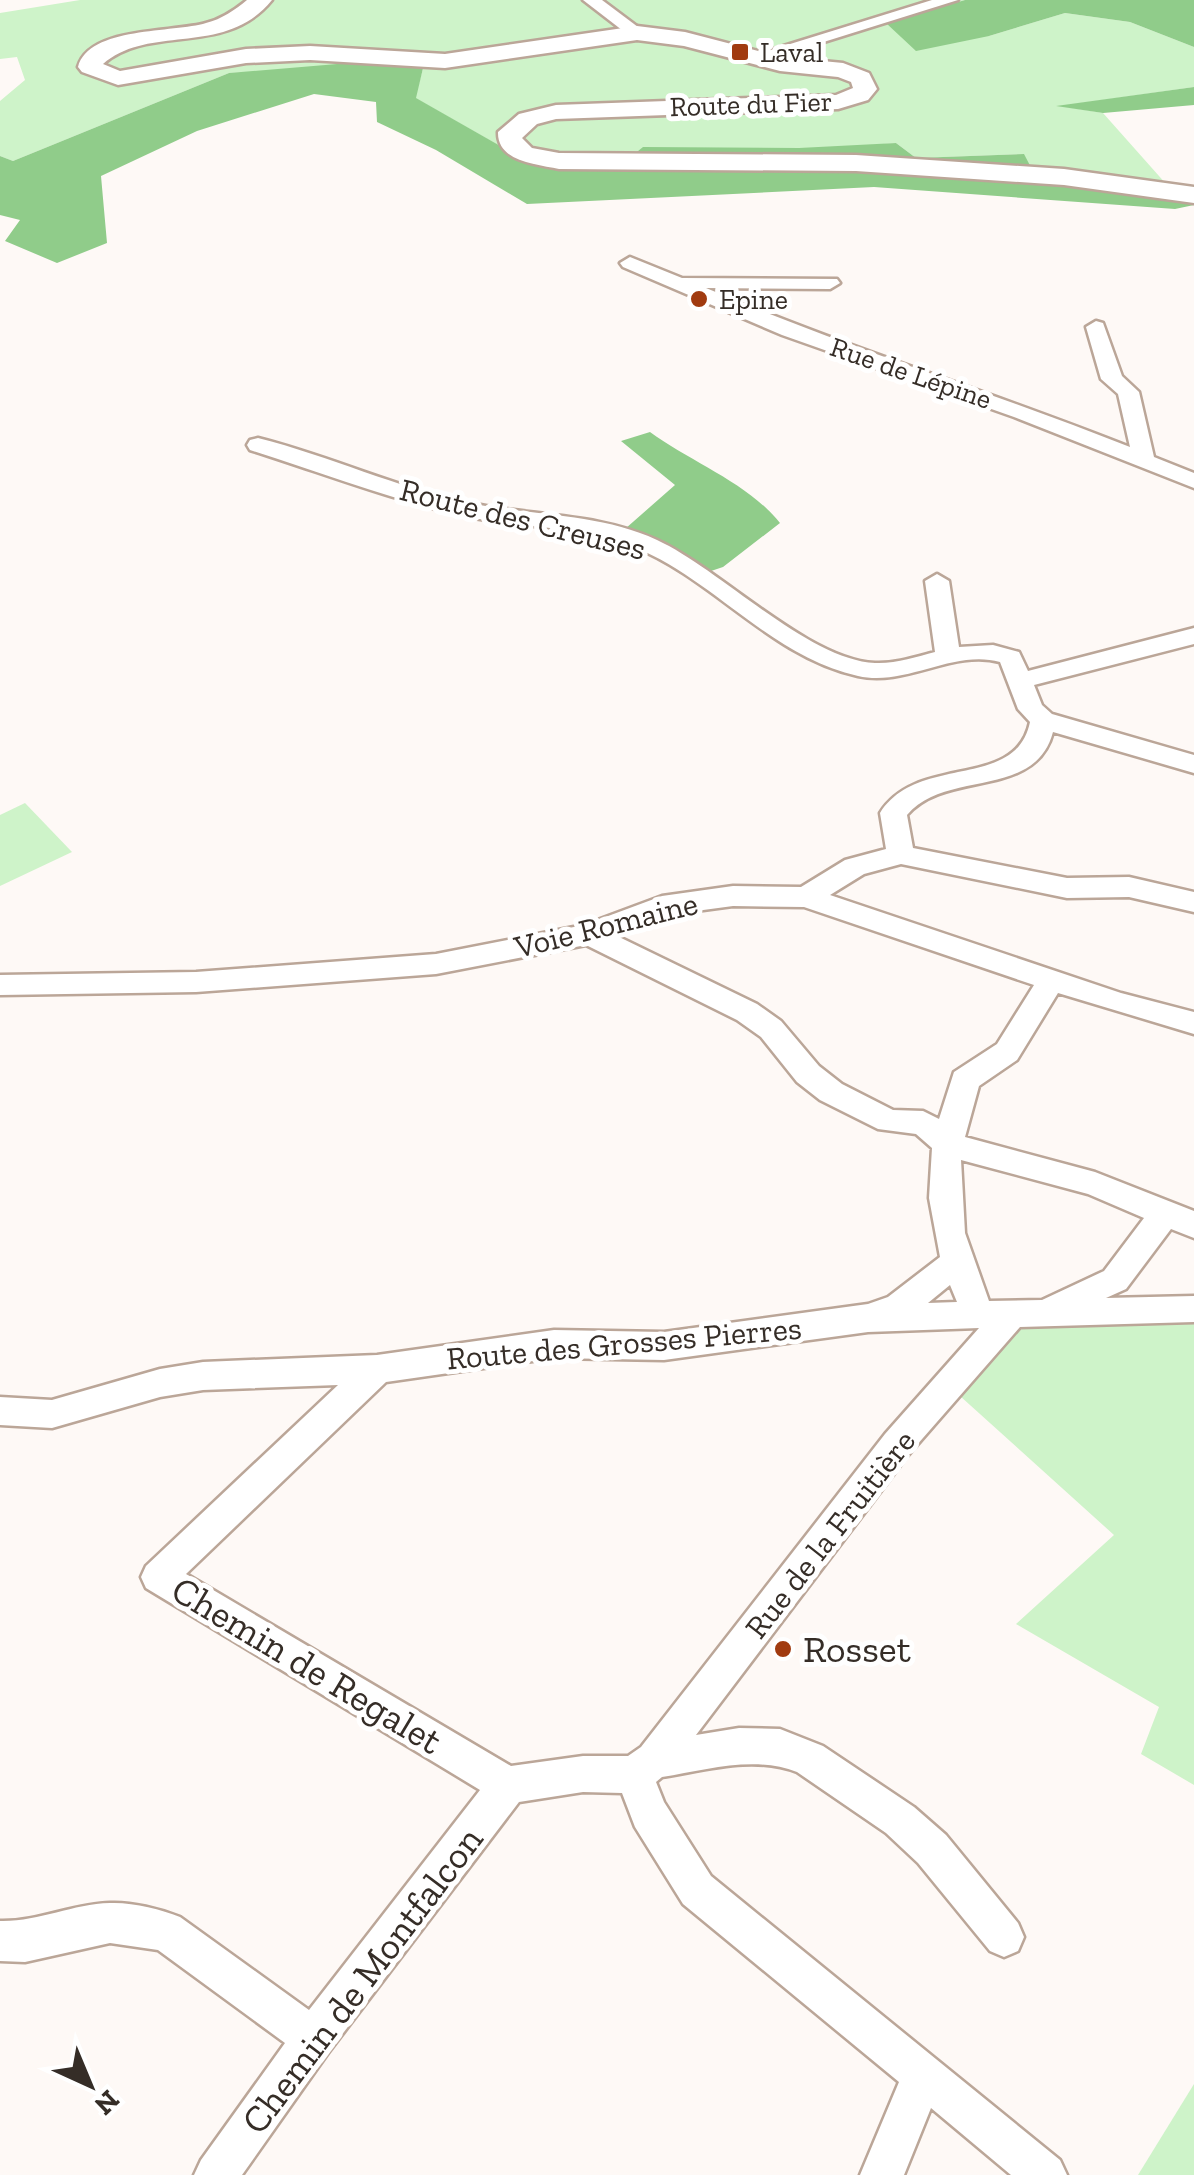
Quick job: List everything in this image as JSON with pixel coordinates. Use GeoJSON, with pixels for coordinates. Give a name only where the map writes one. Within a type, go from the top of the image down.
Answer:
{"type":"FeatureCollection","features":[{"type":"Feature","properties":{"kind":"main road","name":"Route du Fier"},"geometry":{"type":"LineString","coordinates":[[261,0],[247,15],[220,29],[108,48],[92,59],[90,68],[118,78],[246,56],[310,52],[445,61],[637,33],[685,40],[754,58],[843,70],[861,78],[865,89],[860,95],[838,102],[556,112],[528,119],[510,132],[508,139],[524,154],[559,161],[856,162],[1064,177],[1184,194]]}},
{"type":"Feature","properties":{"kind":"street"},"geometry":{"type":"LineString","coordinates":[[591,0],[637,33]]}},
{"type":"Feature","properties":{"kind":"street"},"geometry":{"type":"LineString","coordinates":[[754,58],[950,0]]}},
{"type":"Feature","properties":{"kind":"street","name":"Rue de Lépine"},"geometry":{"type":"LineString","coordinates":[[630,264],[789,331],[1143,457],[1194,480]]}},
{"type":"Feature","properties":{"kind":"street"},"geometry":{"type":"LineString","coordinates":[[676,282],[830,282]]}},
{"type":"Feature","properties":{"kind":"street"},"geometry":{"type":"LineString","coordinates":[[1096,326],[1112,378],[1128,392],[1143,457]]}},
{"type":"Feature","properties":{"kind":"street","name":"Route des Creuses"},"geometry":{"type":"LineString","coordinates":[[258,444],[466,509],[553,523],[648,545],[785,634],[859,669],[1005,654],[1010,656],[1034,714],[1044,720]]}},
{"type":"Feature","properties":{"kind":"street"},"geometry":{"type":"LineString","coordinates":[[937,581],[948,658]]}},
{"type":"Feature","properties":{"kind":"street"},"geometry":{"type":"LineString","coordinates":[[1020,681],[1194,636]]}},
{"type":"Feature","properties":{"kind":"street"},"geometry":{"type":"LineString","coordinates":[[901,855],[893,813],[906,797],[930,784],[1014,764],[1036,748],[1044,720],[1194,764]]}},
{"type":"Feature","properties":{"kind":"street"},"geometry":{"type":"LineString","coordinates":[[806,897],[855,867],[901,855],[1067,888],[1129,886],[1194,902]]}},
{"type":"Feature","properties":{"kind":"street","name":"Voie Romaine"},"geometry":{"type":"LineString","coordinates":[[0,985],[196,982],[436,964],[589,934],[662,906],[733,896],[806,897],[1052,980],[1194,1022]]}},
{"type":"Feature","properties":{"kind":"street"},"geometry":{"type":"LineString","coordinates":[[589,934],[747,1012],[771,1029],[808,1074],[830,1092],[889,1121],[924,1123],[950,1145],[1053,1171],[1180,1220],[1115,1280],[1010,1313],[955,1263],[943,1177],[950,1145],[964,1080],[1006,1052],[1052,980]]}},
{"type":"Feature","properties":{"kind":"street"},"geometry":{"type":"LineString","coordinates":[[868,1318],[900,1306],[955,1263]]}},
{"type":"Feature","properties":{"kind":"street","name":"Route des Grosses Pierres"},"geometry":{"type":"LineString","coordinates":[[0,1411],[52,1414],[160,1383],[203,1376],[377,1369],[554,1344],[664,1346],[868,1318],[1194,1309]]}},
{"type":"Feature","properties":{"kind":"street","name":"Rue de la Fruitière"},"geometry":{"type":"LineString","coordinates":[[644,1767],[898,1444],[1010,1313]]}},
{"type":"Feature","properties":{"kind":"street","name":"Chemin de Regalet"},"geometry":{"type":"LineString","coordinates":[[377,1369],[159,1577],[508,1785]]}},
{"type":"Feature","properties":{"kind":"street"},"geometry":{"type":"LineString","coordinates":[[508,1785],[644,1767],[739,1746],[780,1747],[810,1759],[900,1820],[932,1849],[1004,1937]]}},
{"type":"Feature","properties":{"kind":"street"},"geometry":{"type":"LineString","coordinates":[[644,1767],[664,1842],[698,1890],[1045,2175]]}},
{"type":"Feature","properties":{"kind":"street","name":"Chemin de Montfalcon"},"geometry":{"type":"LineString","coordinates":[[216,2175],[313,2038],[508,1785]]}},
{"type":"Feature","properties":{"kind":"street"},"geometry":{"type":"LineString","coordinates":[[0,1941],[24,1942],[110,1922],[166,1932],[313,2038]]}},
{"type":"Feature","properties":{"kind":"street"},"geometry":{"type":"LineString","coordinates":[[882,2175],[924,2076]]}},
{"type":"Feature","properties":{"kind":"green space"},"geometry":{"type":"Polygon","coordinates":[[[80,0],[965,0],[887,23],[989,36],[1065,13],[1130,22],[1194,47],[1194,87],[1061,106],[1103,113],[1167,185],[1033,172],[1023,154],[916,158],[896,143],[622,165],[530,163],[415,98],[424,65],[229,73],[13,161],[0,156],[0,101],[25,80],[17,57],[0,59],[0,13],[80,0]]]}},
{"type":"Feature","properties":{"kind":"green space"},"geometry":{"type":"Polygon","coordinates":[[[965,0],[1194,0],[1194,47],[1130,22],[1065,13],[989,36],[916,51],[886,23],[965,0]]]}},
{"type":"Feature","properties":{"kind":"green space"},"geometry":{"type":"Polygon","coordinates":[[[349,63],[424,64],[416,98],[530,163],[621,165],[643,147],[799,148],[896,143],[916,158],[1024,154],[1037,179],[1194,205],[1175,209],[874,187],[527,204],[436,150],[377,122],[376,102],[314,94],[197,131],[101,176],[107,243],[57,263],[5,241],[20,220],[0,215],[0,156],[13,161],[229,73],[349,63]]]}},
{"type":"Feature","properties":{"kind":"green space"},"geometry":{"type":"Polygon","coordinates":[[[1194,87],[1194,105],[1103,113],[1056,106],[1194,87]]]}},
{"type":"Feature","properties":{"kind":"green space"},"geometry":{"type":"Polygon","coordinates":[[[650,432],[752,496],[780,523],[723,567],[696,576],[617,536],[675,485],[621,441],[650,432]]]}},
{"type":"Feature","properties":{"kind":"green space"},"geometry":{"type":"Polygon","coordinates":[[[25,803],[72,852],[0,886],[0,815],[25,803]]]}},
{"type":"Feature","properties":{"kind":"green space"},"geometry":{"type":"Polygon","coordinates":[[[1194,1307],[1194,1785],[1141,1754],[1159,1707],[1016,1624],[1114,1535],[950,1387],[1023,1321],[1194,1307]]]}},
{"type":"Feature","properties":{"kind":"green space"},"geometry":{"type":"Polygon","coordinates":[[[1194,2084],[1194,2175],[1138,2175],[1194,2084]]]}},
{"type":"Feature","properties":{"kind":"place","name":"Laval"},"geometry":{"type":"Point","coordinates":[740,52]}},
{"type":"Feature","properties":{"kind":"place","name":"Epine"},"geometry":{"type":"Point","coordinates":[699,299]}},
{"type":"Feature","properties":{"kind":"place","name":"Rosset"},"geometry":{"type":"Point","coordinates":[783,1649]}}]}
